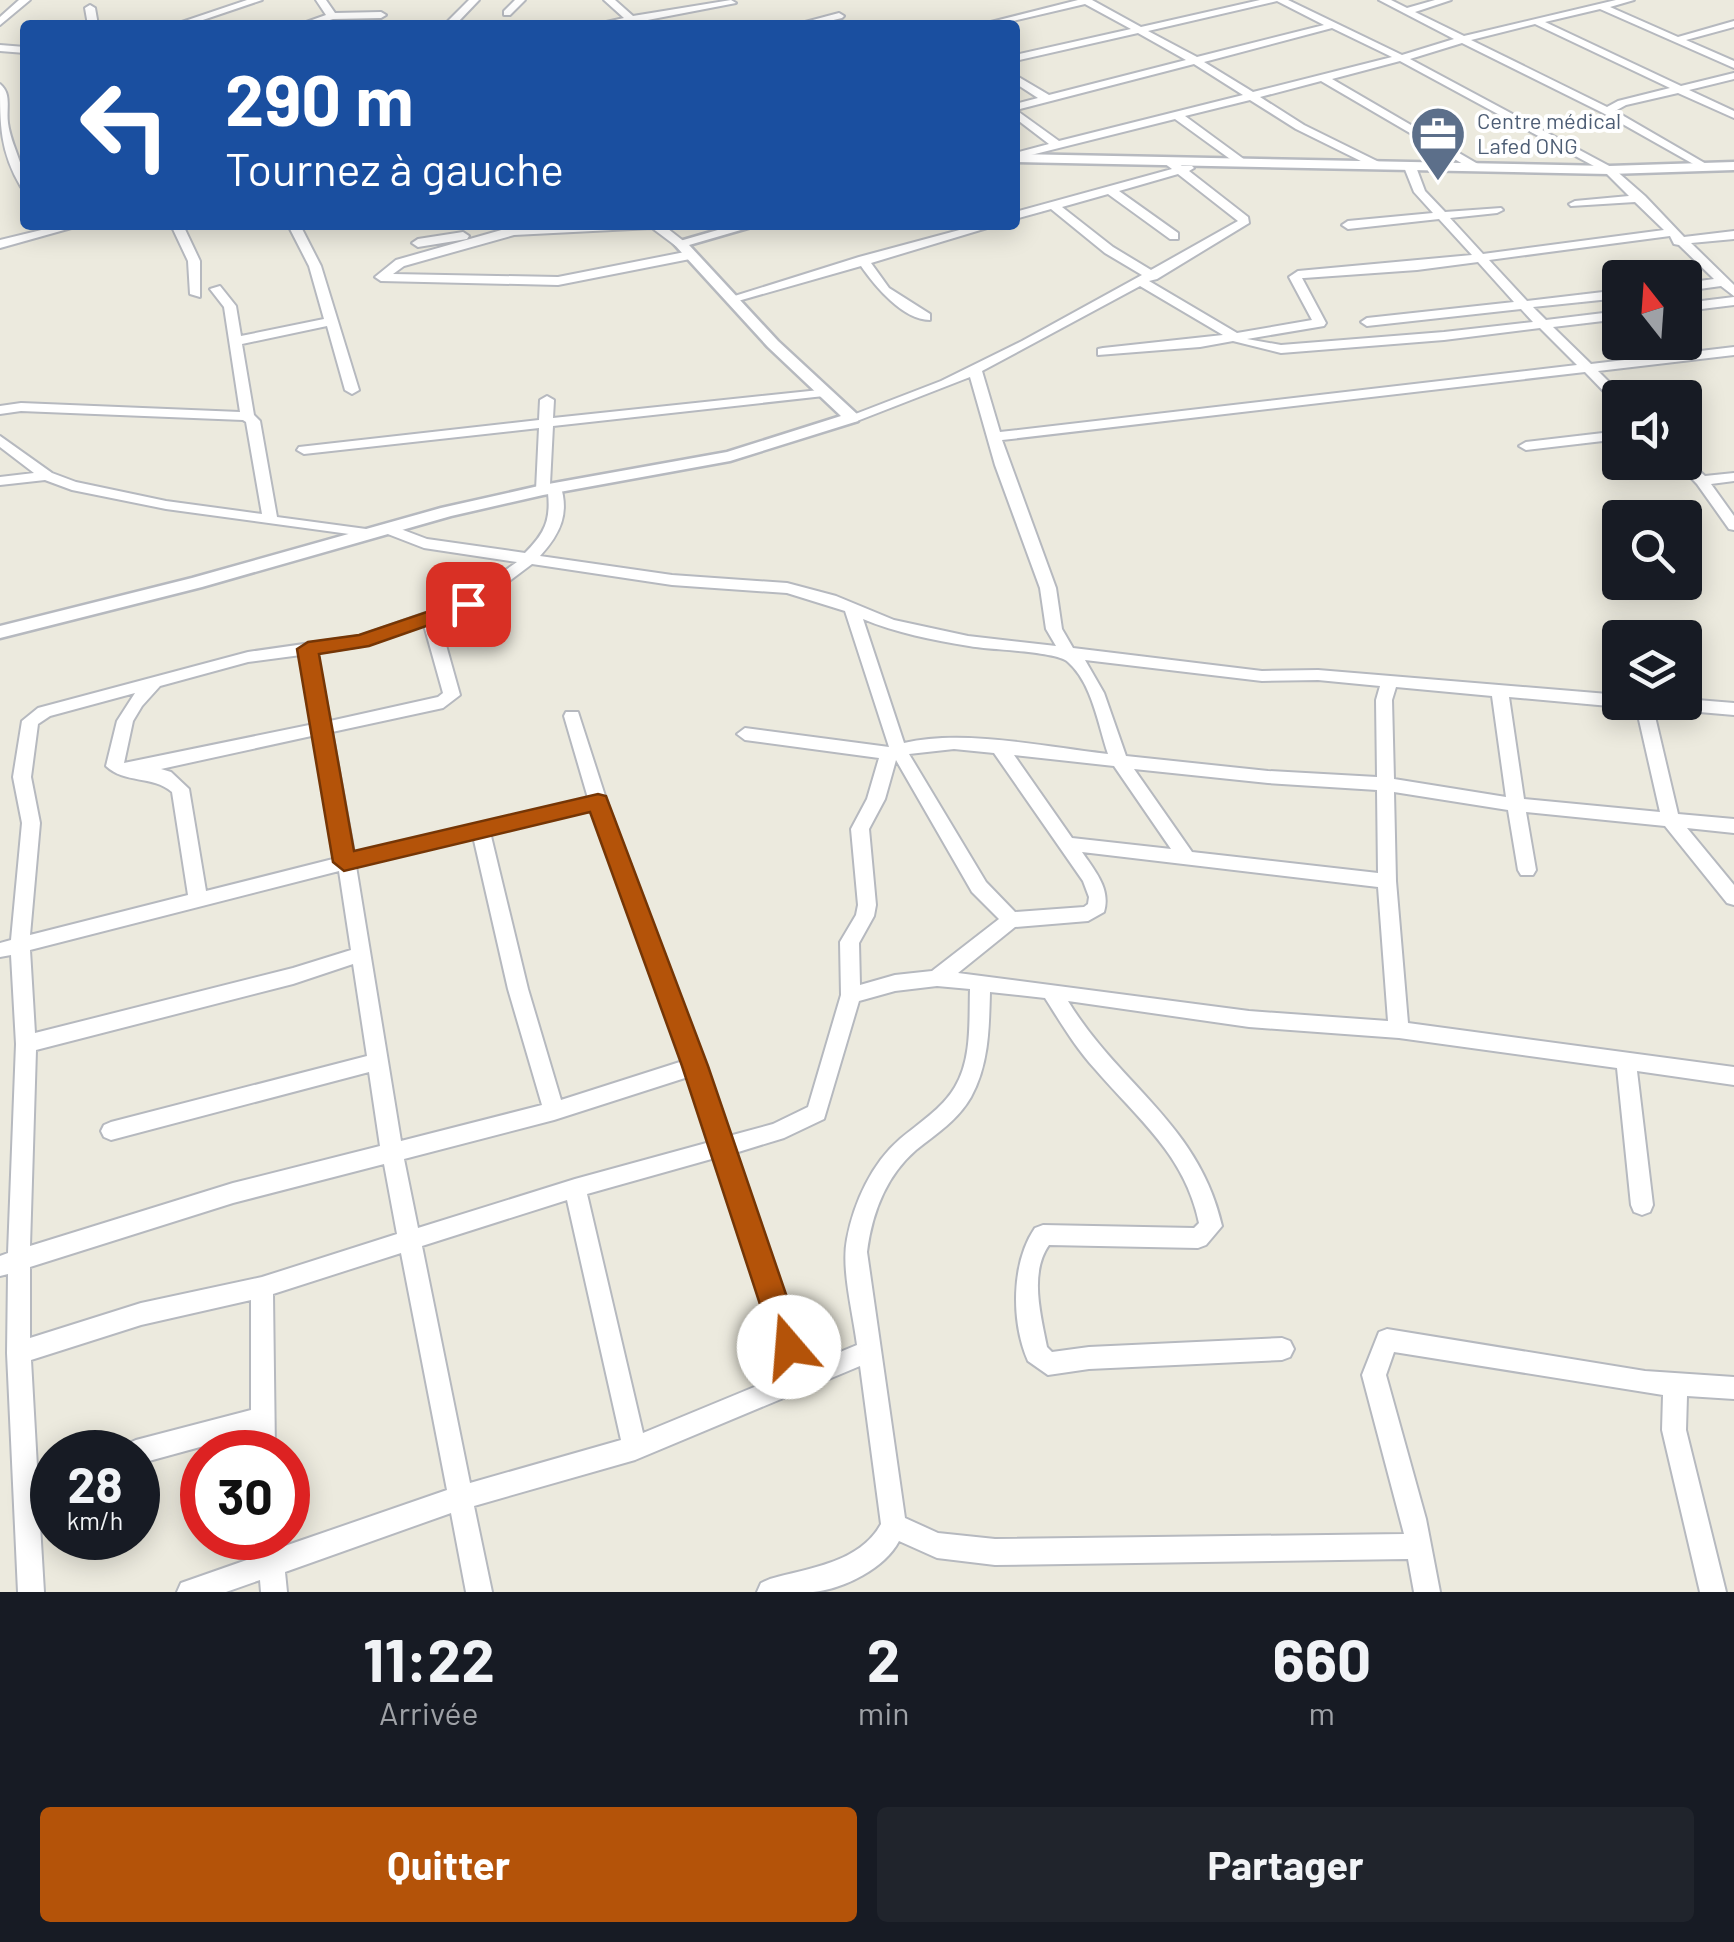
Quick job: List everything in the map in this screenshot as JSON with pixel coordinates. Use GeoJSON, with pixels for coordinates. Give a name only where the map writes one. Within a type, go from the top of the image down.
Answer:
{"type":"FeatureCollection","features":[{"type":"Feature","properties":{"kind":"street"},"geometry":{"type":"LineString","coordinates":[[0,22],[25,0]]}},
{"type":"Feature","properties":{"kind":"street"},"geometry":{"type":"LineString","coordinates":[[194,20],[257,0]]}},
{"type":"Feature","properties":{"kind":"street"},"geometry":{"type":"LineString","coordinates":[[321,0],[332,16]]}},
{"type":"Feature","properties":{"kind":"street"},"geometry":{"type":"LineString","coordinates":[[456,20],[474,0]]}},
{"type":"Feature","properties":{"kind":"street"},"geometry":{"type":"LineString","coordinates":[[507,14],[520,0]]}},
{"type":"Feature","properties":{"kind":"street"},"geometry":{"type":"LineString","coordinates":[[609,0],[632,20],[731,3]]}},
{"type":"Feature","properties":{"kind":"street"},"geometry":{"type":"LineString","coordinates":[[1004,20],[1086,0],[1196,61],[1300,127],[1380,166]]}},
{"type":"Feature","properties":{"kind":"street"},"geometry":{"type":"LineString","coordinates":[[1020,57],[1273,0]]}},
{"type":"Feature","properties":{"kind":"street"},"geometry":{"type":"LineString","coordinates":[[1281,0],[1401,58],[1609,170],[1728,287]]}},
{"type":"Feature","properties":{"kind":"street"},"geometry":{"type":"LineString","coordinates":[[1294,0],[1315,17]]}},
{"type":"Feature","properties":{"kind":"street"},"geometry":{"type":"LineString","coordinates":[[1384,0],[1607,111],[1704,167]]}},
{"type":"Feature","properties":{"kind":"street"},"geometry":{"type":"LineString","coordinates":[[1406,11],[1446,0]]}},
{"type":"Feature","properties":{"kind":"street"},"geometry":{"type":"LineString","coordinates":[[1020,156],[1401,58],[1462,38],[1598,4],[1630,0]]}},
{"type":"Feature","properties":{"kind":"street"},"geometry":{"type":"LineString","coordinates":[[1598,4],[1734,65]]}},
{"type":"Feature","properties":{"kind":"street"},"geometry":{"type":"LineString","coordinates":[[90,8],[92,20]]}},
{"type":"Feature","properties":{"kind":"street"},"geometry":{"type":"LineString","coordinates":[[821,20],[839,16],[830,8]]}},
{"type":"Feature","properties":{"kind":"street"},"geometry":{"type":"LineString","coordinates":[[319,20],[332,16],[382,16]]}},
{"type":"Feature","properties":{"kind":"street"},"geometry":{"type":"LineString","coordinates":[[1538,22],[1734,115]]}},
{"type":"Feature","properties":{"kind":"street"},"geometry":{"type":"LineString","coordinates":[[1679,39],[1734,24]]}},
{"type":"Feature","properties":{"kind":"street"},"geometry":{"type":"LineString","coordinates":[[1020,109],[1330,26]]}},
{"type":"Feature","properties":{"kind":"street"},"geometry":{"type":"LineString","coordinates":[[1607,111],[1622,103],[1734,76]]}},
{"type":"Feature","properties":{"kind":"street"},"geometry":{"type":"LineString","coordinates":[[1323,78],[1479,169]]}},
{"type":"Feature","properties":{"kind":"street"},"geometry":{"type":"LineString","coordinates":[[1020,81],[1049,100]]}},
{"type":"Feature","properties":{"kind":"street"},"geometry":{"type":"LineString","coordinates":[[0,87],[5,107],[5,146],[20,175]]}},
{"type":"Feature","properties":{"kind":"street"},"geometry":{"type":"LineString","coordinates":[[1020,114],[1057,145]]}},
{"type":"Feature","properties":{"kind":"street"},"geometry":{"type":"LineString","coordinates":[[1175,114],[1241,162]]}},
{"type":"Feature","properties":{"kind":"street"},"geometry":{"type":"LineString","coordinates":[[1020,157],[1173,166],[1241,162],[1609,170],[1734,166]]}},
{"type":"Feature","properties":{"kind":"street"},"geometry":{"type":"LineString","coordinates":[[1020,215],[1173,166]]}},
{"type":"Feature","properties":{"kind":"street"},"geometry":{"type":"LineString","coordinates":[[0,632],[549,488],[730,456],[852,418],[974,370],[1244,224],[1244,219],[1214,194],[1173,166]]}},
{"type":"Feature","properties":{"kind":"street"},"geometry":{"type":"LineString","coordinates":[[1410,167],[1420,192],[1540,322],[1602,380]]}},
{"type":"Feature","properties":{"kind":"street"},"geometry":{"type":"LineString","coordinates":[[1109,189],[1174,236]]}},
{"type":"Feature","properties":{"kind":"street"},"geometry":{"type":"LineString","coordinates":[[1574,204],[1641,198]]}},
{"type":"Feature","properties":{"kind":"street"},"geometry":{"type":"LineString","coordinates":[[1053,205],[1148,279],[1234,337],[1258,346],[1281,348],[1444,336],[1602,317]]}},
{"type":"Feature","properties":{"kind":"street"},"geometry":{"type":"LineString","coordinates":[[1348,225],[1497,210]]}},
{"type":"Feature","properties":{"kind":"street"},"geometry":{"type":"LineString","coordinates":[[0,244],[54,230]]}},
{"type":"Feature","properties":{"kind":"street"},"geometry":{"type":"LineString","coordinates":[[179,230],[194,261],[196,294]]}},
{"type":"Feature","properties":{"kind":"street"},"geometry":{"type":"LineString","coordinates":[[297,230],[315,266],[352,390]]}},
{"type":"Feature","properties":{"kind":"street"},"geometry":{"type":"LineString","coordinates":[[418,243],[538,230]]}},
{"type":"Feature","properties":{"kind":"street"},"geometry":{"type":"LineString","coordinates":[[662,230],[852,418]]}},
{"type":"Feature","properties":{"kind":"street"},"geometry":{"type":"LineString","coordinates":[[516,231],[400,264],[381,277],[558,281],[685,249],[737,230]]}},
{"type":"Feature","properties":{"kind":"street"},"geometry":{"type":"LineString","coordinates":[[731,299],[973,230]]}},
{"type":"Feature","properties":{"kind":"street"},"geometry":{"type":"LineString","coordinates":[[1103,352],[1320,323],[1294,277],[1298,275],[1417,266],[1674,237],[1734,235]]}},
{"type":"Feature","properties":{"kind":"street"},"geometry":{"type":"LineString","coordinates":[[863,260],[885,291],[926,317]]}},
{"type":"Feature","properties":{"kind":"street"},"geometry":{"type":"LineString","coordinates":[[1702,287],[1728,287]]}},
{"type":"Feature","properties":{"kind":"street"},"geometry":{"type":"LineString","coordinates":[[216,289],[230,306],[247,416]]}},
{"type":"Feature","properties":{"kind":"street"},"geometry":{"type":"LineString","coordinates":[[1367,322],[1602,296]]}},
{"type":"Feature","properties":{"kind":"street"},"geometry":{"type":"LineString","coordinates":[[1702,305],[1734,301]]}},
{"type":"Feature","properties":{"kind":"street"},"geometry":{"type":"LineString","coordinates":[[237,341],[333,320]]}},
{"type":"Feature","properties":{"kind":"street"},"geometry":{"type":"LineString","coordinates":[[995,437],[1734,351]]}},
{"type":"Feature","properties":{"kind":"street"},"geometry":{"type":"LineString","coordinates":[[974,370],[1002,465],[1048,588],[1054,629],[1083,668],[1096,694],[1119,760],[1187,858]]}},
{"type":"Feature","properties":{"kind":"street"},"geometry":{"type":"LineString","coordinates":[[304,450],[824,392]]}},
{"type":"Feature","properties":{"kind":"street"},"geometry":{"type":"LineString","coordinates":[[32,1592],[10,1263],[26,1044],[10,947],[31,823],[22,777],[30,721],[44,712],[248,656],[362,641],[431,620],[494,588],[551,536],[558,504],[549,488],[547,400]]}},
{"type":"Feature","properties":{"kind":"street"},"geometry":{"type":"LineString","coordinates":[[0,410],[22,407],[247,416],[254,421],[270,519]]}},
{"type":"Feature","properties":{"kind":"street"},"geometry":{"type":"LineString","coordinates":[[1526,446],[1602,437]]}},
{"type":"Feature","properties":{"kind":"street"},"geometry":{"type":"LineString","coordinates":[[0,440],[47,476],[106,494],[366,534]]}},
{"type":"Feature","properties":{"kind":"street"},"geometry":{"type":"LineString","coordinates":[[0,460],[26,459]]}},
{"type":"Feature","properties":{"kind":"street"},"geometry":{"type":"LineString","coordinates":[[0,481],[47,476]]}},
{"type":"Feature","properties":{"kind":"street"},"geometry":{"type":"LineString","coordinates":[[1734,477],[1702,481],[1734,526]]}},
{"type":"Feature","properties":{"kind":"street"},"geometry":{"type":"LineString","coordinates":[[385,528],[414,541],[529,559],[726,587],[787,588],[890,624],[940,635],[1262,676],[1318,675],[1602,700]]}},
{"type":"Feature","properties":{"kind":"street"},"geometry":{"type":"LineString","coordinates":[[852,608],[893,752],[979,887],[1011,920]]}},
{"type":"Feature","properties":{"kind":"street"},"geometry":{"type":"LineString","coordinates":[[125,771],[443,702],[452,694],[431,620]]}},
{"type":"Feature","properties":{"kind":"street"},"geometry":{"type":"LineString","coordinates":[[308,649],[392,1153],[478,1592]]}},
{"type":"Feature","properties":{"kind":"street"},"geometry":{"type":"LineString","coordinates":[[162,680],[134,700],[118,740],[115,766],[166,776],[180,790],[198,900]]}},
{"type":"Feature","properties":{"kind":"street"},"geometry":{"type":"LineString","coordinates":[[1389,683],[1384,700],[1387,881],[1399,1030]]}},
{"type":"Feature","properties":{"kind":"street"},"geometry":{"type":"LineString","coordinates":[[1500,693],[1501,722],[1519,805],[1527,870]]}},
{"type":"Feature","properties":{"kind":"street"},"geometry":{"type":"LineString","coordinates":[[1702,707],[1734,710]]}},
{"type":"Feature","properties":{"kind":"street"},"geometry":{"type":"LineString","coordinates":[[572,716],[598,802],[695,1066],[800,1380]]}},
{"type":"Feature","properties":{"kind":"street"},"geometry":{"type":"LineString","coordinates":[[1648,720],[1671,822],[1730,889]]}},
{"type":"Feature","properties":{"kind":"street"},"geometry":{"type":"LineString","coordinates":[[745,734],[893,752],[954,744],[1268,777],[1385,784],[1519,805],[1734,826]]}},
{"type":"Feature","properties":{"kind":"street"},"geometry":{"type":"LineString","coordinates":[[936,978],[1011,920],[1088,914],[1096,907],[1098,896],[1091,880],[1000,749]]}},
{"type":"Feature","properties":{"kind":"street"},"geometry":{"type":"LineString","coordinates":[[19,1353],[141,1314],[262,1287],[575,1188],[777,1132],[818,1113],[851,995],[849,942],[865,916],[867,905],[860,829],[893,752]]}},
{"type":"Feature","properties":{"kind":"street"},"geometry":{"type":"LineString","coordinates":[[10,947],[480,828],[598,802]]}},
{"type":"Feature","properties":{"kind":"street"},"geometry":{"type":"LineString","coordinates":[[480,828],[518,989],[554,1112]]}},
{"type":"Feature","properties":{"kind":"street"},"geometry":{"type":"LineString","coordinates":[[1067,844],[1387,881]]}},
{"type":"Feature","properties":{"kind":"street"},"geometry":{"type":"LineString","coordinates":[[26,1044],[293,976],[358,955]]}},
{"type":"Feature","properties":{"kind":"street"},"geometry":{"type":"LineString","coordinates":[[851,995],[895,983],[936,978],[1249,1019],[1399,1030],[1734,1076]]}},
{"type":"Feature","properties":{"kind":"street"},"geometry":{"type":"LineString","coordinates":[[770,1592],[861,1562],[888,1542],[894,1526],[856,1252],[858,1225],[897,1155],[946,1114],[968,1084],[977,1046],[980,983]]}},
{"type":"Feature","properties":{"kind":"street"},"geometry":{"type":"LineString","coordinates":[[1051,991],[1084,1043],[1132,1094],[1197,1174],[1208,1200],[1211,1226],[1198,1238],[1043,1235],[1033,1246],[1028,1270],[1036,1353],[1048,1364],[1090,1358],[1282,1348]]}},
{"type":"Feature","properties":{"kind":"street"},"geometry":{"type":"LineString","coordinates":[[1626,1060],[1642,1205]]}},
{"type":"Feature","properties":{"kind":"street"},"geometry":{"type":"LineString","coordinates":[[111,1132],[377,1062]]}},
{"type":"Feature","properties":{"kind":"street"},"geometry":{"type":"LineString","coordinates":[[10,1263],[233,1193],[554,1112],[695,1066]]}},
{"type":"Feature","properties":{"kind":"street"},"geometry":{"type":"LineString","coordinates":[[575,1188],[635,1448]]}},
{"type":"Feature","properties":{"kind":"street"},"geometry":{"type":"LineString","coordinates":[[261,1430],[262,1287]]}},
{"type":"Feature","properties":{"kind":"street"},"geometry":{"type":"LineString","coordinates":[[1427,1592],[1374,1375],[1387,1340],[1675,1384],[1734,1388]]}},
{"type":"Feature","properties":{"kind":"street"},"geometry":{"type":"LineString","coordinates":[[310,1539],[635,1448],[869,1351]]}},
{"type":"Feature","properties":{"kind":"street"},"geometry":{"type":"LineString","coordinates":[[1675,1384],[1674,1430],[1713,1592]]}},
{"type":"Feature","properties":{"kind":"street"},"geometry":{"type":"LineString","coordinates":[[160,1445],[260,1418]]}},
{"type":"Feature","properties":{"kind":"street"},"geometry":{"type":"LineString","coordinates":[[25,1483],[30,1482]]}},
{"type":"Feature","properties":{"kind":"street"},"geometry":{"type":"LineString","coordinates":[[894,1526],[937,1545],[994,1552],[1418,1546]]}},
{"type":"Feature","properties":{"kind":"street"},"geometry":{"type":"LineString","coordinates":[[190,1592],[251,1560]]}},
{"type":"Feature","properties":{"kind":"street"},"geometry":{"type":"LineString","coordinates":[[271,1560],[274,1592]]}},
{"type":"Feature","properties":{"kind":"place","name":"Centre médical Lafed ONG"},"geometry":{"type":"Point","coordinates":[1438,183]}},
{"type":"Feature","properties":{"kind":"route"},"geometry":{"type":"LineString","coordinates":[[468,604],[423,623],[362,641],[308,649],[344,862],[598,802],[695,1066],[789,1347]]}}]}
